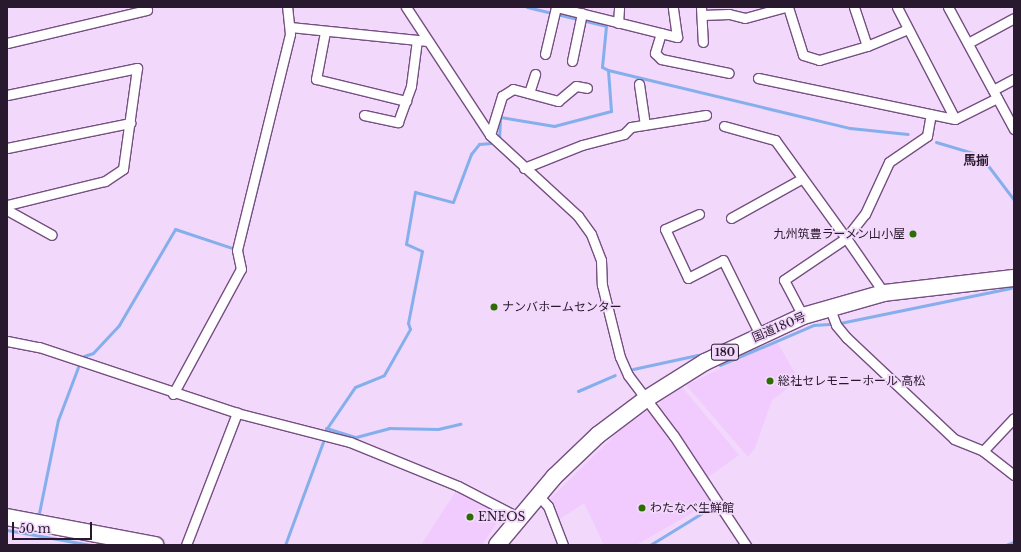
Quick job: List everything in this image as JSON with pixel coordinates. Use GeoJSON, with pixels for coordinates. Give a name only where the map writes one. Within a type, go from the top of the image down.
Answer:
{"type":"FeatureCollection","features":[{"type":"Feature","properties":{"kind":"highway","name":"国道180号"},"geometry":{"type":"LineString","coordinates":[[497,545],[518,517],[538,495],[587,446],[646,399],[705,362],[803,316],[834,319],[884,293],[1014,278]]}},
{"type":"Feature","properties":{"kind":"highway"},"geometry":{"type":"LineString","coordinates":[[7,517],[155,545]]}},
{"type":"Feature","properties":{"kind":"street"},"geometry":{"type":"LineString","coordinates":[[173,394],[241,269],[237,250],[291,27],[288,7]]}},
{"type":"Feature","properties":{"kind":"street"},"geometry":{"type":"LineString","coordinates":[[406,7],[422,40],[490,135],[524,168],[578,216],[591,234],[601,260],[602,286],[620,357],[628,375],[746,545]]}},
{"type":"Feature","properties":{"kind":"street"},"geometry":{"type":"LineString","coordinates":[[618,22],[619,7]]}},
{"type":"Feature","properties":{"kind":"street"},"geometry":{"type":"LineString","coordinates":[[545,54],[558,9],[581,18],[618,22],[677,37],[673,7]]}},
{"type":"Feature","properties":{"kind":"street"},"geometry":{"type":"LineString","coordinates":[[703,42],[701,11],[729,11],[744,18],[785,7]]}},
{"type":"Feature","properties":{"kind":"street"},"geometry":{"type":"LineString","coordinates":[[788,7],[803,55],[819,60],[867,46],[908,29]]}},
{"type":"Feature","properties":{"kind":"street"},"geometry":{"type":"LineString","coordinates":[[854,7],[867,46]]}},
{"type":"Feature","properties":{"kind":"street"},"geometry":{"type":"LineString","coordinates":[[897,7],[955,119]]}},
{"type":"Feature","properties":{"kind":"street"},"geometry":{"type":"LineString","coordinates":[[948,7],[1014,129]]}},
{"type":"Feature","properties":{"kind":"street"},"geometry":{"type":"LineString","coordinates":[[7,43],[147,10]]}},
{"type":"Feature","properties":{"kind":"street"},"geometry":{"type":"LineString","coordinates":[[572,61],[581,18]]}},
{"type":"Feature","properties":{"kind":"street"},"geometry":{"type":"LineString","coordinates":[[968,43],[1014,18]]}},
{"type":"Feature","properties":{"kind":"street"},"geometry":{"type":"LineString","coordinates":[[291,27],[325,32],[422,40]]}},
{"type":"Feature","properties":{"kind":"street"},"geometry":{"type":"LineString","coordinates":[[325,32],[316,79],[406,101]]}},
{"type":"Feature","properties":{"kind":"street"},"geometry":{"type":"LineString","coordinates":[[660,33],[656,54],[661,59],[729,73]]}},
{"type":"Feature","properties":{"kind":"street"},"geometry":{"type":"LineString","coordinates":[[364,115],[398,122],[406,101],[422,40]]}},
{"type":"Feature","properties":{"kind":"street"},"geometry":{"type":"LineString","coordinates":[[7,95],[137,68],[123,168],[106,181],[7,205]]}},
{"type":"Feature","properties":{"kind":"street"},"geometry":{"type":"LineString","coordinates":[[529,93],[535,74]]}},
{"type":"Feature","properties":{"kind":"street"},"geometry":{"type":"LineString","coordinates":[[758,78],[955,119],[995,94],[1014,79]]}},
{"type":"Feature","properties":{"kind":"street"},"geometry":{"type":"LineString","coordinates":[[639,84],[645,125]]}},
{"type":"Feature","properties":{"kind":"street"},"geometry":{"type":"LineString","coordinates":[[490,135],[502,96],[514,89],[558,101],[576,86],[587,88]]}},
{"type":"Feature","properties":{"kind":"street"},"geometry":{"type":"LineString","coordinates":[[803,316],[784,280],[846,238],[865,214],[886,167],[906,148],[927,136],[931,114]]}},
{"type":"Feature","properties":{"kind":"street"},"geometry":{"type":"LineString","coordinates":[[524,168],[582,145],[645,125],[706,115]]}},
{"type":"Feature","properties":{"kind":"street"},"geometry":{"type":"LineString","coordinates":[[7,148],[130,123]]}},
{"type":"Feature","properties":{"kind":"street"},"geometry":{"type":"LineString","coordinates":[[724,126],[776,140],[801,179],[846,238],[884,293]]}},
{"type":"Feature","properties":{"kind":"street"},"geometry":{"type":"LineString","coordinates":[[731,218],[801,179]]}},
{"type":"Feature","properties":{"kind":"street"},"geometry":{"type":"LineString","coordinates":[[7,210],[52,235]]}},
{"type":"Feature","properties":{"kind":"street"},"geometry":{"type":"LineString","coordinates":[[700,214],[665,229],[688,278],[723,260],[760,335]]}},
{"type":"Feature","properties":{"kind":"street"},"geometry":{"type":"LineString","coordinates":[[834,319],[954,439],[983,450],[1014,475]]}},
{"type":"Feature","properties":{"kind":"street"},"geometry":{"type":"LineString","coordinates":[[7,341],[39,346],[173,394],[237,413],[308,430],[379,452],[518,517]]}},
{"type":"Feature","properties":{"kind":"street"},"geometry":{"type":"LineString","coordinates":[[186,545],[237,413]]}},
{"type":"Feature","properties":{"kind":"street"},"geometry":{"type":"LineString","coordinates":[[983,450],[1014,418]]}},
{"type":"Feature","properties":{"kind":"street"},"geometry":{"type":"LineString","coordinates":[[538,495],[548,506],[563,545]]}},
{"type":"Feature","properties":{"kind":"shaded area"},"geometry":{"type":"Polygon","coordinates":[[[777,342],[799,380],[772,400],[755,448],[748,457],[686,385],[777,342]]]}},
{"type":"Feature","properties":{"kind":"shaded area"},"geometry":{"type":"Polygon","coordinates":[[[682,387],[739,455],[707,478],[658,408],[660,402],[682,387]]]}},
{"type":"Feature","properties":{"kind":"shaded area"},"geometry":{"type":"Polygon","coordinates":[[[646,411],[650,411],[713,501],[636,545],[604,545],[584,503],[557,521],[549,500],[618,432],[646,411]]]}},
{"type":"Feature","properties":{"kind":"shaded area","name":"ENEOS"},"geometry":{"type":"Polygon","coordinates":[[[456,491],[489,504],[500,518],[482,545],[421,545],[456,491]]]}},
{"type":"Feature","properties":{"kind":"waterway"},"geometry":{"type":"LineString","coordinates":[[527,7],[606,26],[602,67],[608,70],[850,128],[908,134]]}},
{"type":"Feature","properties":{"kind":"waterway"},"geometry":{"type":"LineString","coordinates":[[499,139],[500,117],[554,126],[611,111],[608,70]]}},
{"type":"Feature","properties":{"kind":"waterway"},"geometry":{"type":"LineString","coordinates":[[936,142],[980,155],[1014,200]]}},
{"type":"Feature","properties":{"kind":"waterway"},"geometry":{"type":"LineString","coordinates":[[325,431],[355,387],[384,375],[410,329],[408,323],[422,251],[406,244],[415,192],[453,202],[471,154],[479,144],[491,143]]}},
{"type":"Feature","properties":{"kind":"waterway"},"geometry":{"type":"LineString","coordinates":[[244,239],[267,147]]}},
{"type":"Feature","properties":{"kind":"waterway"},"geometry":{"type":"LineString","coordinates":[[84,356],[93,353],[119,325],[175,229],[235,249]]}},
{"type":"Feature","properties":{"kind":"waterway"},"geometry":{"type":"LineString","coordinates":[[720,365],[814,325],[840,323],[1010,288],[1014,284]]}},
{"type":"Feature","properties":{"kind":"waterway"},"geometry":{"type":"LineString","coordinates":[[633,369],[698,355]]}},
{"type":"Feature","properties":{"kind":"waterway"},"geometry":{"type":"LineString","coordinates":[[39,513],[58,420],[78,367]]}},
{"type":"Feature","properties":{"kind":"waterway"},"geometry":{"type":"LineString","coordinates":[[578,391],[615,375]]}},
{"type":"Feature","properties":{"kind":"waterway"},"geometry":{"type":"LineString","coordinates":[[326,428],[356,437],[389,428],[438,429],[460,424]]}},
{"type":"Feature","properties":{"kind":"waterway"},"geometry":{"type":"LineString","coordinates":[[285,545],[324,439]]}},
{"type":"Feature","properties":{"kind":"waterway"},"geometry":{"type":"LineString","coordinates":[[650,545],[715,505],[717,507]]}},
{"type":"Feature","properties":{"kind":"waterway"},"geometry":{"type":"LineString","coordinates":[[7,530],[91,545]]}},
{"type":"Feature","properties":{"kind":"waterway"},"geometry":{"type":"LineString","coordinates":[[1006,545],[1014,542]]}},
{"type":"Feature","properties":{"kind":"place","name":"九州筑豊ラーメン山小屋"},"geometry":{"type":"Point","coordinates":[913,234]}},
{"type":"Feature","properties":{"kind":"place","name":"ナンバホームセンター"},"geometry":{"type":"Point","coordinates":[494,307]}},
{"type":"Feature","properties":{"kind":"place","name":"総社セレモニーホール 高松"},"geometry":{"type":"Point","coordinates":[770,381]}},
{"type":"Feature","properties":{"kind":"place","name":"わたなべ生鮮館"},"geometry":{"type":"Point","coordinates":[642,508]}},
{"type":"Feature","properties":{"kind":"place","name":"ENEOS"},"geometry":{"type":"Point","coordinates":[470,517]}},
{"type":"Feature","properties":{"kind":"district","name":"馬揃"},"geometry":{"type":"Point","coordinates":[976,161]}}]}
